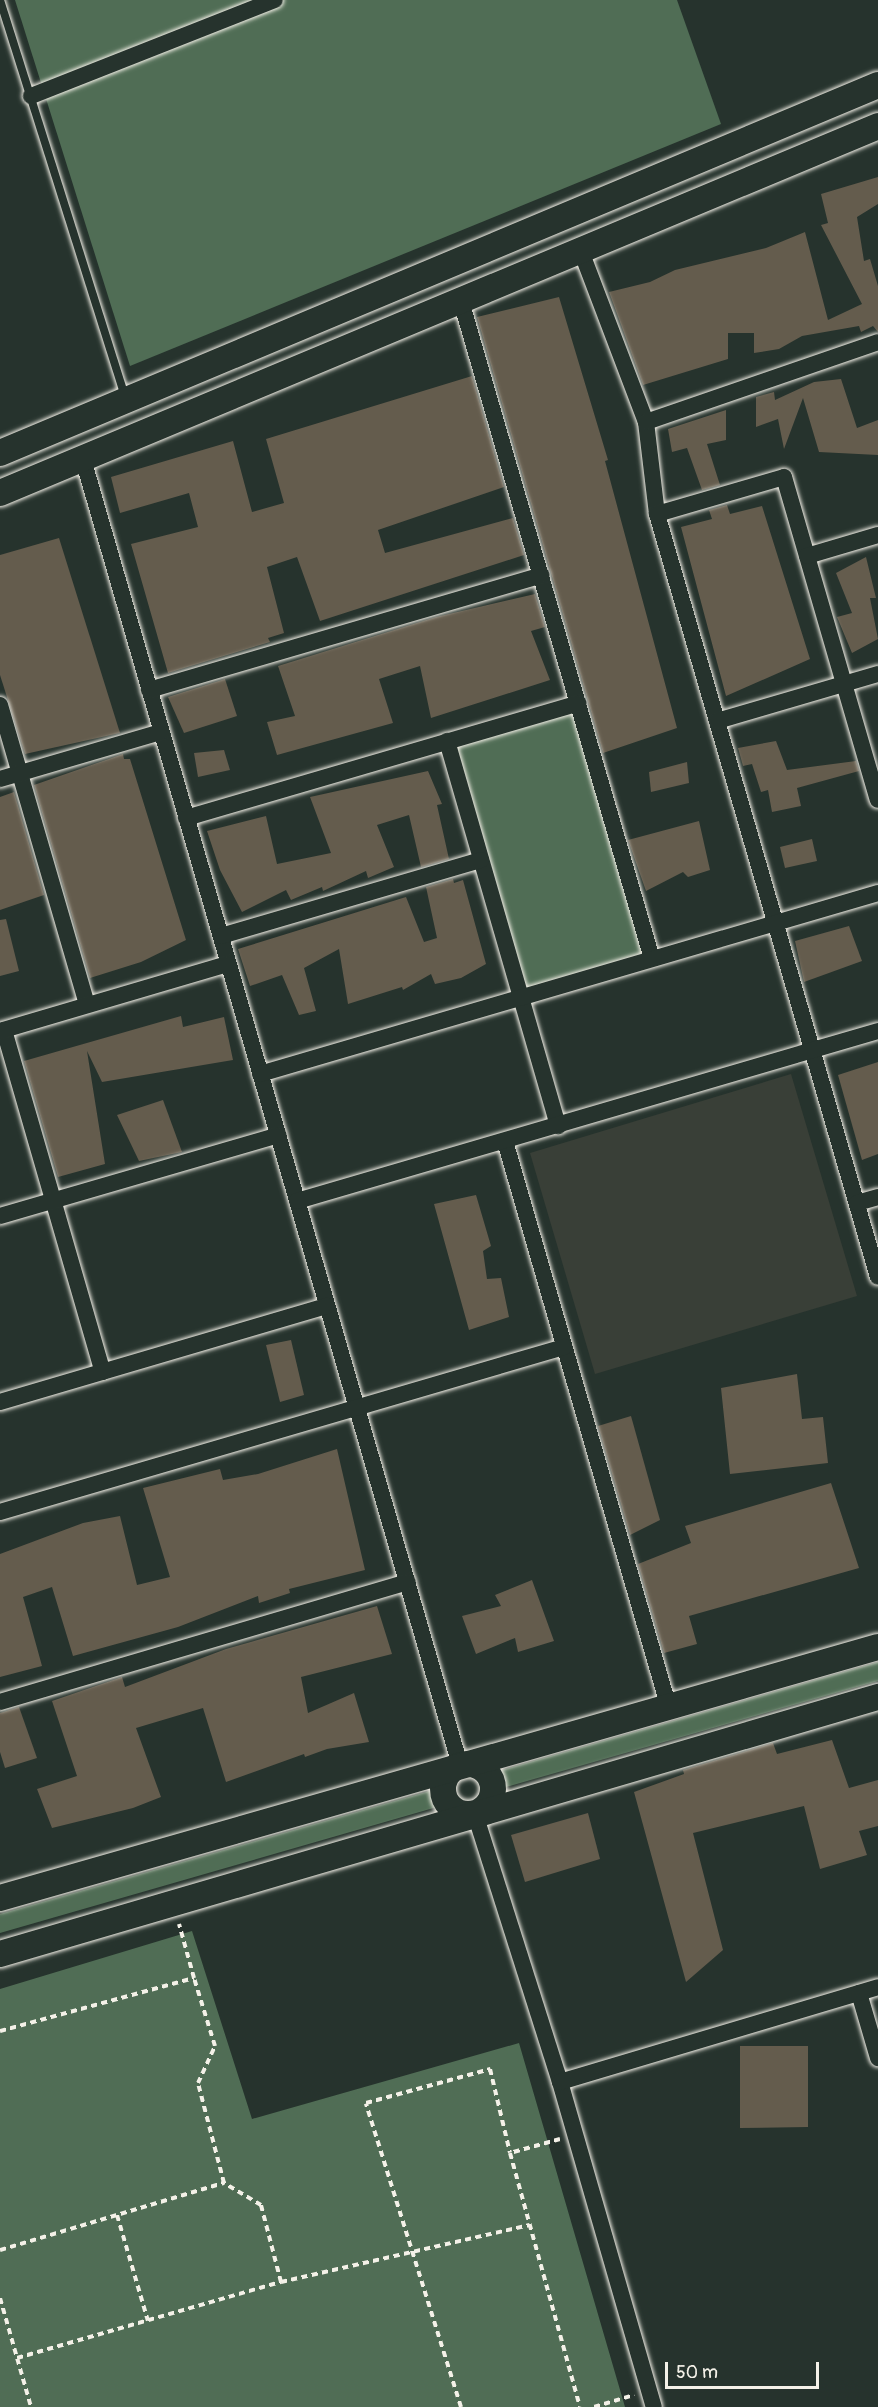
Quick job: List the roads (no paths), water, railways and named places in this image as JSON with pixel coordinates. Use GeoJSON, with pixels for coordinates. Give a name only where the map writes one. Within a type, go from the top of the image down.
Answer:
{"type":"FeatureCollection","features":[{"type":"Feature","properties":{"kind":"main road"},"geometry":{"type":"LineString","coordinates":[[0,453],[878,85]]}},
{"type":"Feature","properties":{"kind":"main road"},"geometry":{"type":"LineString","coordinates":[[0,494],[878,126]]}},
{"type":"Feature","properties":{"kind":"main road"},"geometry":{"type":"LineString","coordinates":[[0,1898],[878,1647]]}},
{"type":"Feature","properties":{"kind":"main road"},"geometry":{"type":"LineString","coordinates":[[0,1954],[878,1697]]}},
{"type":"Feature","properties":{"kind":"main road"},"geometry":{"type":"LineString","coordinates":[[460,1765],[479,1766],[492,1782],[490,1801],[475,1814],[456,1812],[443,1797],[445,1778],[460,1765]]}},
{"type":"Feature","properties":{"kind":"street"},"geometry":{"type":"LineString","coordinates":[[31,96],[275,0]]}},
{"type":"Feature","properties":{"kind":"street"},"geometry":{"type":"LineString","coordinates":[[581,251],[646,422],[657,514],[878,1276]]}},
{"type":"Feature","properties":{"kind":"street"},"geometry":{"type":"LineString","coordinates":[[461,301],[652,959]]}},
{"type":"Feature","properties":{"kind":"street"},"geometry":{"type":"LineString","coordinates":[[646,422],[878,342]]}},
{"type":"Feature","properties":{"kind":"street"},"geometry":{"type":"LineString","coordinates":[[83,459],[460,1765]]}},
{"type":"Feature","properties":{"kind":"street"},"geometry":{"type":"LineString","coordinates":[[657,514],[784,477],[878,800]]}},
{"type":"Feature","properties":{"kind":"street"},"geometry":{"type":"LineString","coordinates":[[807,556],[878,535]]}},
{"type":"Feature","properties":{"kind":"street"},"geometry":{"type":"LineString","coordinates":[[149,690],[541,575]]}},
{"type":"Feature","properties":{"kind":"street"},"geometry":{"type":"LineString","coordinates":[[717,721],[878,674]]}},
{"type":"Feature","properties":{"kind":"street"},"geometry":{"type":"LineString","coordinates":[[186,818],[578,703]]}},
{"type":"Feature","properties":{"kind":"street"},"geometry":{"type":"LineString","coordinates":[[0,705],[87,1005]]}},
{"type":"Feature","properties":{"kind":"street"},"geometry":{"type":"LineString","coordinates":[[0,779],[161,732]]}},
{"type":"Feature","properties":{"kind":"street"},"geometry":{"type":"LineString","coordinates":[[447,741],[558,1126]]}},
{"type":"Feature","properties":{"kind":"street"},"geometry":{"type":"LineString","coordinates":[[220,936],[481,860]]}},
{"type":"Feature","properties":{"kind":"street"},"geometry":{"type":"LineString","coordinates":[[260,1074],[878,893]]}},
{"type":"Feature","properties":{"kind":"street"},"geometry":{"type":"LineString","coordinates":[[103,1372],[2,1030],[228,964]]}},
{"type":"Feature","properties":{"kind":"street"},"geometry":{"type":"LineString","coordinates":[[297,1201],[813,1052],[878,1031]]}},
{"type":"Feature","properties":{"kind":"street"},"geometry":{"type":"LineString","coordinates":[[0,1216],[278,1135]]}},
{"type":"Feature","properties":{"kind":"street"},"geometry":{"type":"LineString","coordinates":[[505,1141],[669,1708]]}},
{"type":"Feature","properties":{"kind":"street"},"geometry":{"type":"LineString","coordinates":[[857,1203],[878,1197]]}},
{"type":"Feature","properties":{"kind":"street"},"geometry":{"type":"LineString","coordinates":[[0,1402],[327,1306]]}},
{"type":"Feature","properties":{"kind":"street"},"geometry":{"type":"LineString","coordinates":[[0,1512],[564,1347]]}},
{"type":"Feature","properties":{"kind":"street"},"geometry":{"type":"LineString","coordinates":[[0,1702],[408,1582]]}},
{"type":"Feature","properties":{"kind":"street"},"geometry":{"type":"LineString","coordinates":[[475,1814],[560,2082],[654,2407]]}},
{"type":"Feature","properties":{"kind":"street"},"geometry":{"type":"LineString","coordinates":[[560,2082],[878,1987]]}},
{"type":"Feature","properties":{"kind":"street"},"geometry":{"type":"LineString","coordinates":[[859,1993],[878,2058]]}},
{"type":"Feature","properties":{"kind":"lane"},"geometry":{"type":"LineString","coordinates":[[0,0],[126,401]]}}]}
